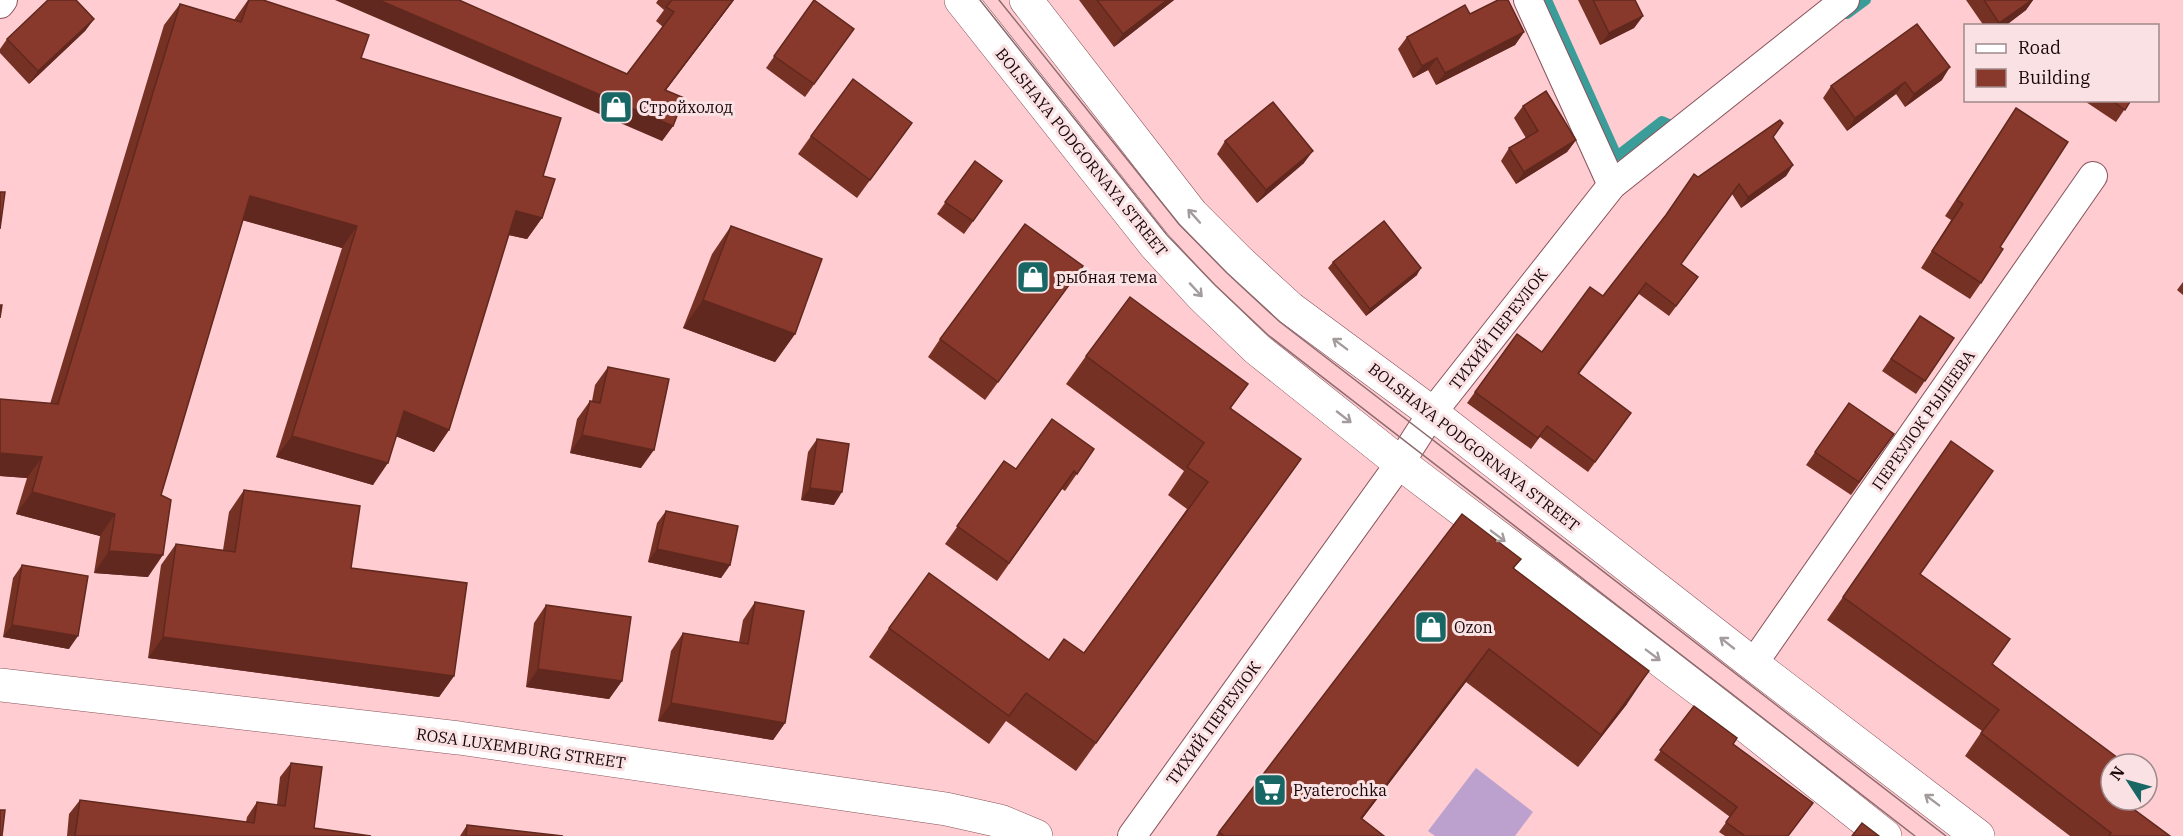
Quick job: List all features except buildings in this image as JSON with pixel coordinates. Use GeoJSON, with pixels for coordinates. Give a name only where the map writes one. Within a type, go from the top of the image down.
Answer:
{"type":"FeatureCollection","features":[{"type":"Feature","properties":{"kind":"main road","name":"BOLSHAYA PODGORNAYA STREET"},"geometry":{"type":"LineString","coordinates":[[961,0],[1155,245],[1202,296],[1257,349],[1400,463],[1704,694],[1884,836]]}},
{"type":"Feature","properties":{"kind":"main road","name":"BOLSHAYA PODGORNAYA STREET"},"geometry":{"type":"LineString","coordinates":[[1026,0],[1192,214],[1290,308],[1432,413],[1753,664],[1978,836]]}},
{"type":"Feature","properties":{"kind":"main road","name":"ROSA LUXEMBURG STREET"},"geometry":{"type":"LineString","coordinates":[[0,685],[459,738],[816,789],[946,808],[1000,821],[1036,836]]}},
{"type":"Feature","properties":{"kind":"street"},"geometry":{"type":"LineString","coordinates":[[0,4],[3,0]]}},
{"type":"Feature","properties":{"kind":"street"},"geometry":{"type":"LineString","coordinates":[[1528,0],[1611,185]]}},
{"type":"Feature","properties":{"kind":"street","name":"ТИХИЙ ПЕРЕУЛОК"},"geometry":{"type":"LineString","coordinates":[[1132,836],[1400,463],[1432,413],[1611,185],[1845,0]]}},
{"type":"Feature","properties":{"kind":"street","name":"ПЕРЕУЛОК РЫЛЕЕВА"},"geometry":{"type":"LineString","coordinates":[[1753,664],[2093,176]]}},
{"type":"Feature","properties":{"kind":"shaded area"},"geometry":{"type":"Polygon","coordinates":[[[1476,768],[1533,812],[1515,836],[1435,836],[1428,831],[1476,768]]]}},
{"type":"Feature","properties":{"kind":"waterway"},"geometry":{"type":"LineString","coordinates":[[1547,0],[1617,156],[1662,121],[1678,128]]}},
{"type":"Feature","properties":{"kind":"waterway"},"geometry":{"type":"LineString","coordinates":[[1847,14],[1866,0]]}},
{"type":"Feature","properties":{"kind":"tram line"},"geometry":{"type":"LineString","coordinates":[[980,0],[1167,235],[1268,335],[1915,836]]}},
{"type":"Feature","properties":{"kind":"tram line"},"geometry":{"type":"LineString","coordinates":[[999,0],[1179,224],[1280,322],[1946,836]]}},
{"type":"Feature","properties":{"kind":"place","name":"Стройхолод"},"geometry":{"type":"Point","coordinates":[616,107]}},
{"type":"Feature","properties":{"kind":"place","name":"рыбная тема"},"geometry":{"type":"Point","coordinates":[1033,277]}},
{"type":"Feature","properties":{"kind":"place","name":"Ozon"},"geometry":{"type":"Point","coordinates":[1431,627]}},
{"type":"Feature","properties":{"kind":"place","name":"Pyaterochka"},"geometry":{"type":"Point","coordinates":[1270,790]}}]}
